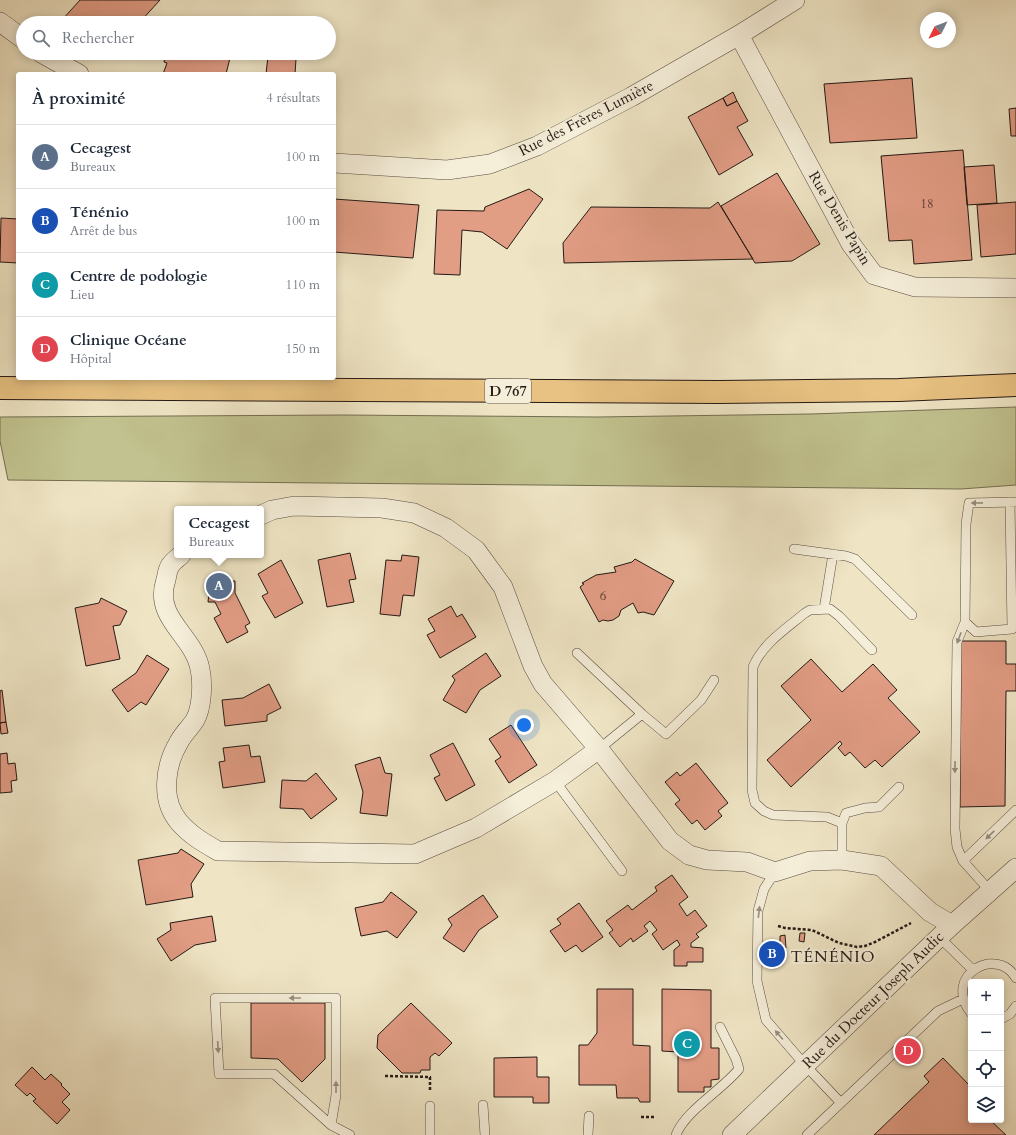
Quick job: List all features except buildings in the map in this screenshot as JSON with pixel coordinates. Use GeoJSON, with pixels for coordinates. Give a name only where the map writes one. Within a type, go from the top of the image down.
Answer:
{"type":"FeatureCollection","features":[{"type":"Feature","properties":{"kind":"main road","name":"D 767"},"geometry":{"type":"LineString","coordinates":[[0,388],[718,392],[899,390],[1016,385]]}},
{"type":"Feature","properties":{"kind":"street","name":"Rue des Frères Lumière"},"geometry":{"type":"LineString","coordinates":[[336,163],[447,170],[490,164],[537,146],[631,97],[739,35],[795,0]]}},
{"type":"Feature","properties":{"kind":"street"},"geometry":{"type":"LineString","coordinates":[[0,22],[16,34]]}},
{"type":"Feature","properties":{"kind":"street","name":"Rue Denis Papin"},"geometry":{"type":"LineString","coordinates":[[739,35],[851,244],[874,274],[915,287],[1016,288]]}},
{"type":"Feature","properties":{"kind":"street"},"geometry":{"type":"LineString","coordinates":[[54,60],[75,72]]}},
{"type":"Feature","properties":{"kind":"street"},"geometry":{"type":"LineString","coordinates":[[264,513],[294,506],[382,508],[414,513],[446,528],[476,550],[503,587],[533,666],[543,684],[599,749],[670,841],[689,855],[707,860],[747,862],[775,872],[810,861],[842,860],[881,866],[930,912],[945,931]]}},
{"type":"Feature","properties":{"kind":"street"},"geometry":{"type":"LineString","coordinates":[[178,558],[170,566],[162,593],[164,608],[190,644],[200,669],[202,694],[196,718],[179,742],[170,760],[166,779],[168,802],[178,821],[194,837],[218,851],[415,854],[476,828],[555,781],[599,749]]}},
{"type":"Feature","properties":{"kind":"street","name":"Rue du Docteur Joseph Audic"},"geometry":{"type":"LineString","coordinates":[[732,1135],[945,931],[1016,868]]}},
{"type":"Feature","properties":{"kind":"lane"},"geometry":{"type":"LineString","coordinates":[[965,622],[976,632],[1012,629],[1013,502],[969,503],[966,524],[965,622],[957,642],[955,829],[957,847],[963,861],[990,891]]}},
{"type":"Feature","properties":{"kind":"lane"},"geometry":{"type":"LineString","coordinates":[[794,549],[846,556],[855,559],[912,615]]}},
{"type":"Feature","properties":{"kind":"lane"},"geometry":{"type":"LineString","coordinates":[[824,609],[833,554]]}},
{"type":"Feature","properties":{"kind":"lane"},"geometry":{"type":"LineString","coordinates":[[842,823],[827,817],[773,815],[764,811],[755,803],[752,790],[753,667],[756,658],[766,646],[810,610],[830,609],[839,616],[872,650]]}},
{"type":"Feature","properties":{"kind":"lane"},"geometry":{"type":"LineString","coordinates":[[577,654],[666,734],[701,700],[714,680]]}},
{"type":"Feature","properties":{"kind":"lane"},"geometry":{"type":"LineString","coordinates":[[599,749],[642,714]]}},
{"type":"Feature","properties":{"kind":"lane"},"geometry":{"type":"LineString","coordinates":[[555,781],[622,871]]}},
{"type":"Feature","properties":{"kind":"lane"},"geometry":{"type":"LineString","coordinates":[[842,860],[842,823],[846,813],[864,808],[879,807],[899,787]]}},
{"type":"Feature","properties":{"kind":"lane"},"geometry":{"type":"LineString","coordinates":[[963,861],[1016,810]]}},
{"type":"Feature","properties":{"kind":"lane"},"geometry":{"type":"LineString","coordinates":[[775,872],[764,889],[758,911],[757,981],[766,1020],[805,1065],[841,1103]]}},
{"type":"Feature","properties":{"kind":"lane"},"geometry":{"type":"LineString","coordinates":[[945,931],[973,970]]}},
{"type":"Feature","properties":{"kind":"lane"},"geometry":{"type":"LineString","coordinates":[[968,1009],[963,999],[962,990],[964,982],[973,970],[987,964],[995,964],[1010,970],[1016,978]]}},
{"type":"Feature","properties":{"kind":"lane"},"geometry":{"type":"LineString","coordinates":[[331,1125],[336,1095],[336,998],[214,998],[219,1074],[274,1074],[331,1125],[350,1135]]}},
{"type":"Feature","properties":{"kind":"lane"},"geometry":{"type":"LineString","coordinates":[[807,1135],[938,1011],[963,999]]}},
{"type":"Feature","properties":{"kind":"lane"},"geometry":{"type":"LineString","coordinates":[[1004,1017],[1010,1014],[1016,1006]]}},
{"type":"Feature","properties":{"kind":"lane"},"geometry":{"type":"LineString","coordinates":[[676,1135],[679,1127],[686,1118],[731,1079],[739,1069],[736,1059],[720,1028]]}},
{"type":"Feature","properties":{"kind":"lane"},"geometry":{"type":"LineString","coordinates":[[483,1105],[485,1135]]}},
{"type":"Feature","properties":{"kind":"lane"},"geometry":{"type":"LineString","coordinates":[[430,1106],[430,1135]]}},
{"type":"Feature","properties":{"kind":"lane"},"geometry":{"type":"LineString","coordinates":[[588,1135],[589,1116]]}},
{"type":"Feature","properties":{"kind":"path"},"geometry":{"type":"LineString","coordinates":[[778,926],[812,930],[838,943],[857,947],[875,942],[913,922]]}},
{"type":"Feature","properties":{"kind":"path"},"geometry":{"type":"LineString","coordinates":[[385,1076],[430,1076],[430,1106]]}},
{"type":"Feature","properties":{"kind":"path"},"geometry":{"type":"LineString","coordinates":[[641,1117],[656,1117]]}},
{"type":"Feature","properties":{"kind":"green space"},"geometry":{"type":"Polygon","coordinates":[[[1016,407],[1016,485],[961,489],[8,480],[0,441],[0,417],[343,415],[597,417],[811,414],[1016,407]]]}},
{"type":"Feature","properties":{"kind":"place","name":"Cecagest"},"geometry":{"type":"Point","coordinates":[219,586]}},
{"type":"Feature","properties":{"kind":"place","name":"Ténénio"},"geometry":{"type":"Point","coordinates":[772,954]}},
{"type":"Feature","properties":{"kind":"place","name":"Centre de podologie"},"geometry":{"type":"Point","coordinates":[687,1044]}},
{"type":"Feature","properties":{"kind":"place","name":"Clinique Océane"},"geometry":{"type":"Point","coordinates":[908,1051]}},
{"type":"Feature","properties":{"kind":"district","name":"TÉNÉNIO"},"geometry":{"type":"Point","coordinates":[833,956]}}]}
